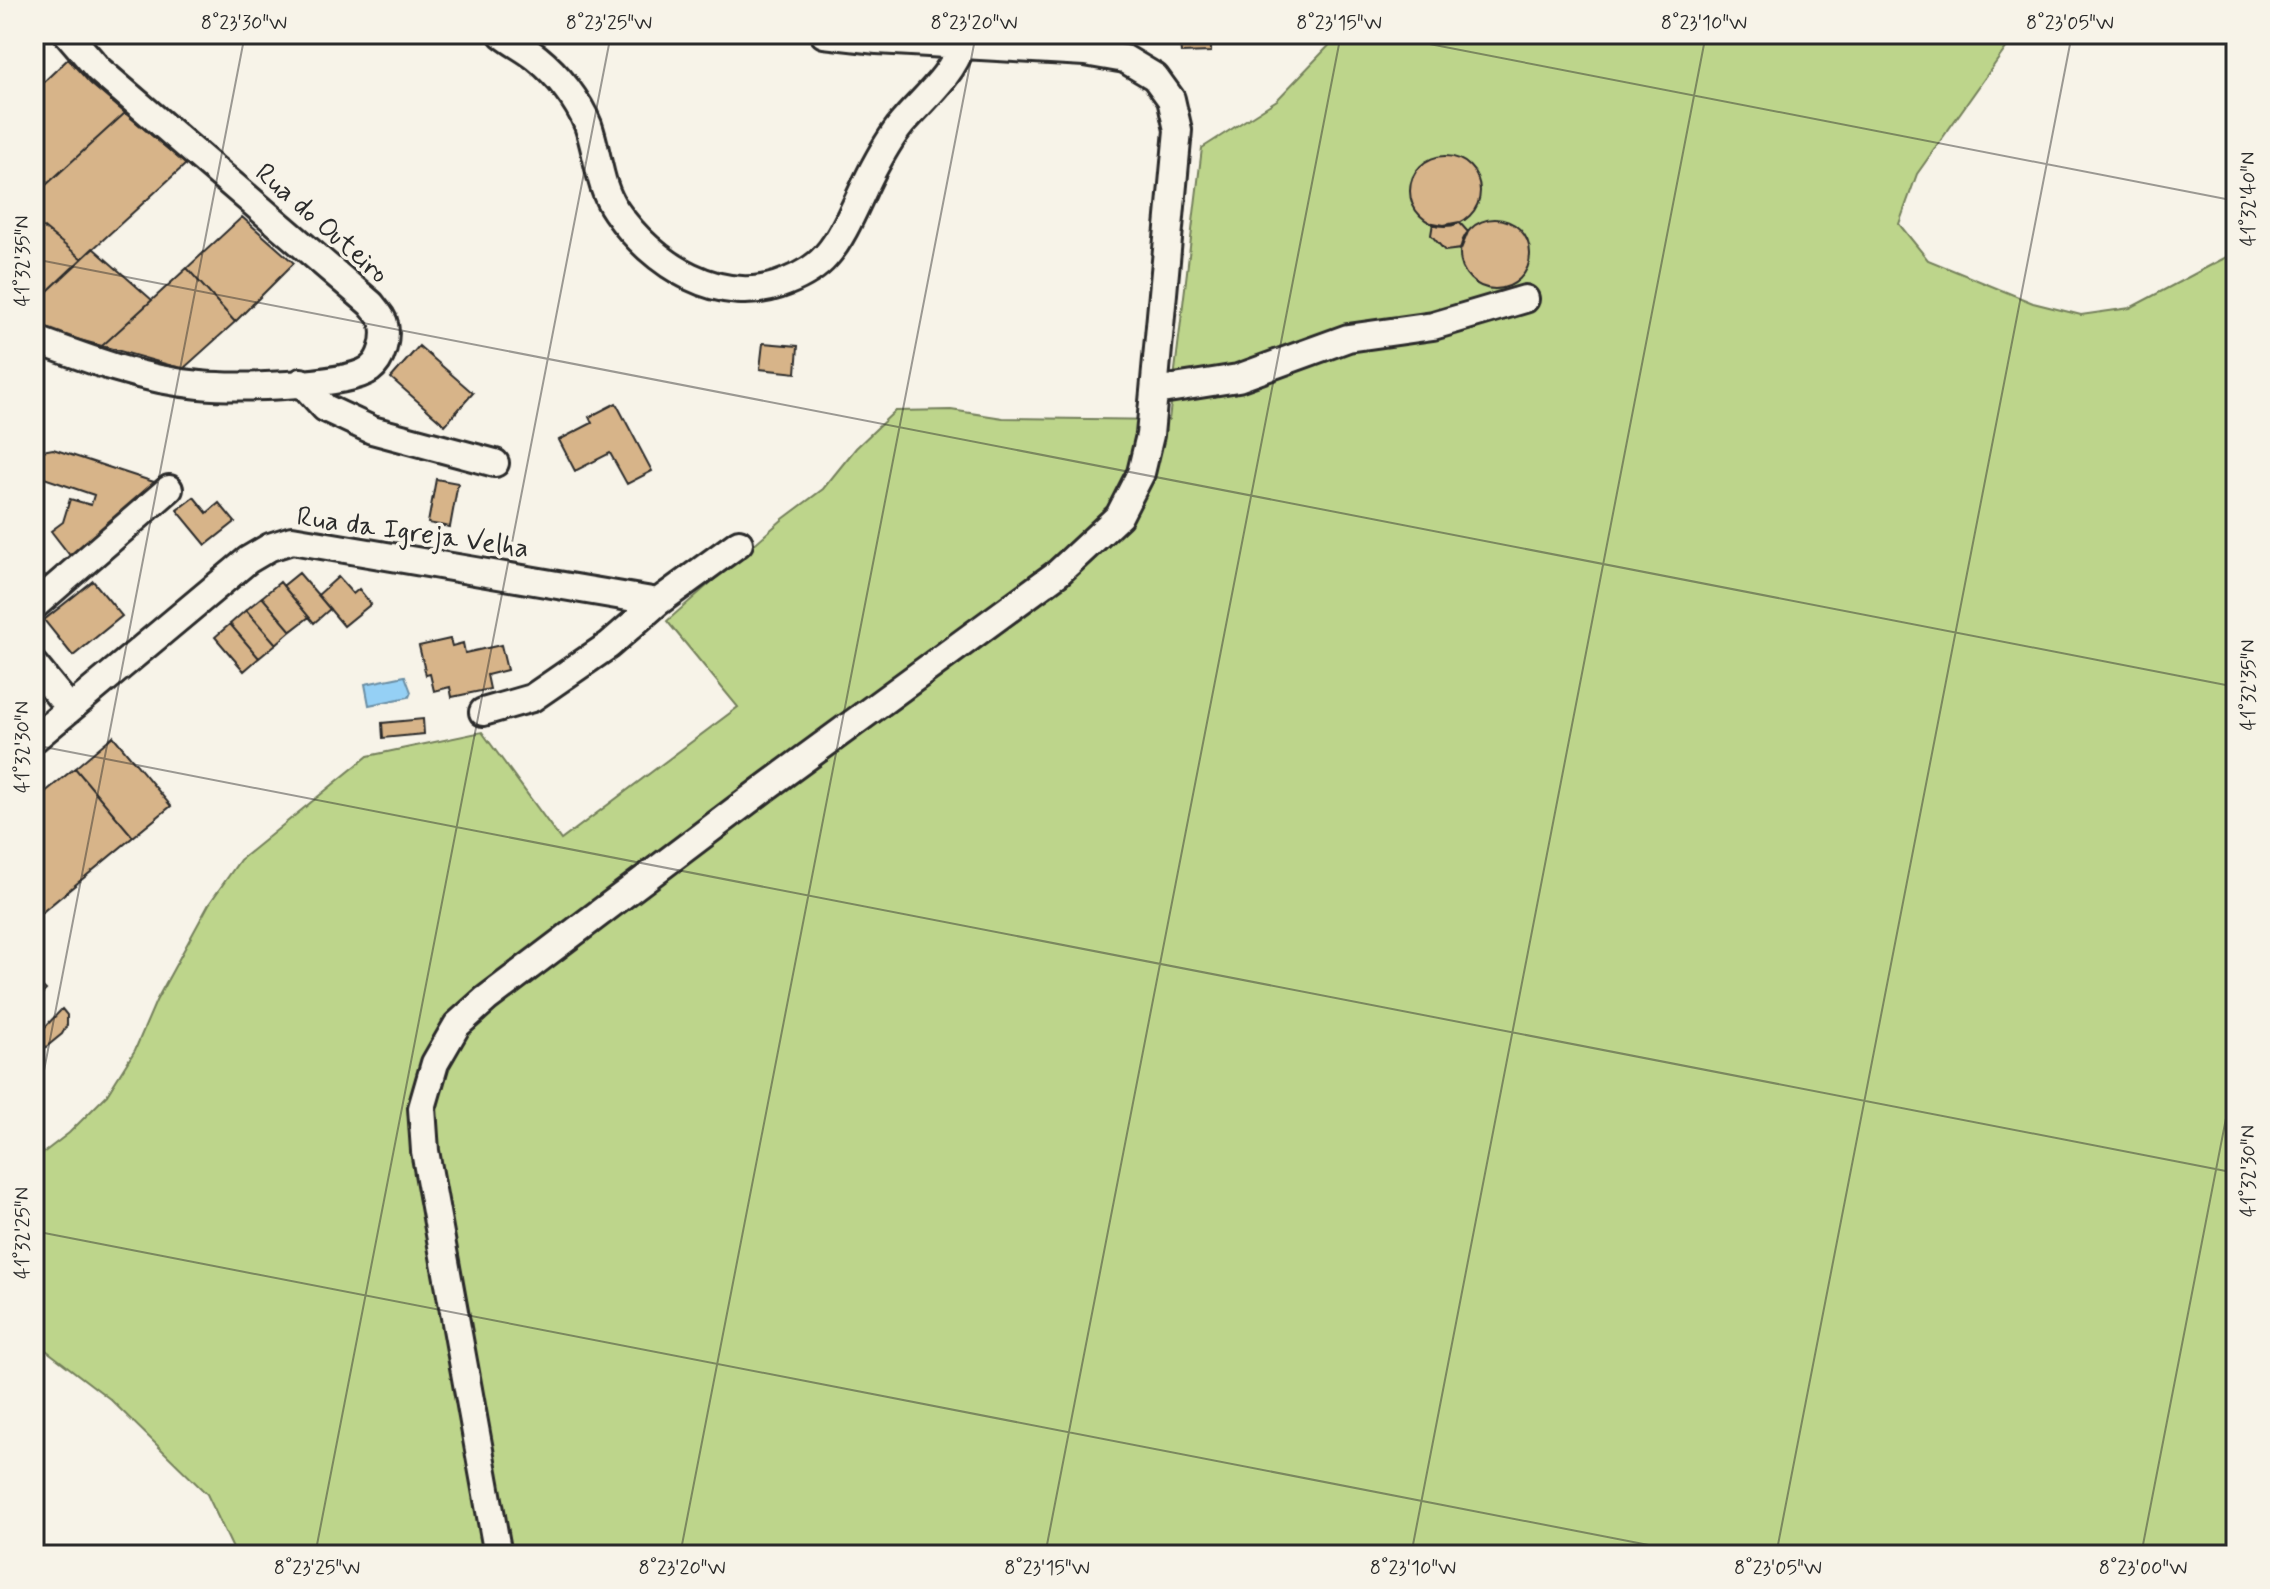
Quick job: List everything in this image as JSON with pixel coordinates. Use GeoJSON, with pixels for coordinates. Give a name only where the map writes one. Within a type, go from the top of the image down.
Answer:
{"type":"FeatureCollection","features":[{"type":"Feature","properties":{"kind":"street","name":"Rua do Outeiro"},"geometry":{"type":"LineString","coordinates":[[34,339],[85,358],[200,385],[349,378],[372,368],[385,345],[384,322],[361,295],[99,70],[68,34]]}},
{"type":"Feature","properties":{"kind":"street"},"geometry":{"type":"LineString","coordinates":[[502,34],[538,58],[569,91],[588,124],[598,167],[614,209],[632,233],[657,258],[692,278],[739,292],[773,288],[805,275],[826,256],[875,165],[902,123],[957,60],[962,44]]}},
{"type":"Feature","properties":{"kind":"street"},"geometry":{"type":"LineString","coordinates":[[498,1555],[425,1151],[422,1108],[435,1063],[457,1025],[486,999],[766,787],[1058,573],[1119,516],[1141,473],[1150,435],[1178,130],[1171,99],[1155,77],[1125,59],[1085,52],[824,34]]}},
{"type":"Feature","properties":{"kind":"street"},"geometry":{"type":"LineString","coordinates":[[1155,391],[1238,378],[1348,338],[1433,326],[1525,299]]}},
{"type":"Feature","properties":{"kind":"street"},"geometry":{"type":"LineString","coordinates":[[301,382],[325,408],[372,430],[495,463]]}},
{"type":"Feature","properties":{"kind":"street"},"geometry":{"type":"LineString","coordinates":[[34,606],[169,489]]}},
{"type":"Feature","properties":{"kind":"street","name":"Rua da Igreja Velha"},"geometry":{"type":"LineString","coordinates":[[34,739],[248,560],[270,547],[292,540],[658,602]]}},
{"type":"Feature","properties":{"kind":"street"},"geometry":{"type":"LineString","coordinates":[[483,712],[532,698],[609,645],[658,602],[739,543]]}},
{"type":"Feature","properties":{"kind":"street"},"geometry":{"type":"LineString","coordinates":[[34,665],[70,709]]}},
{"type":"Feature","properties":{"kind":"green space"},"geometry":{"type":"Polygon","coordinates":[[[1340,34],[2016,34],[1917,174],[1899,224],[1928,260],[2033,303],[2081,315],[2130,308],[2236,252],[2236,1555],[236,1555],[207,1494],[110,1399],[34,1341],[34,1160],[69,1133],[107,1095],[135,1050],[156,1001],[209,904],[240,860],[368,756],[482,732],[561,840],[738,707],[667,621],[783,519],[823,489],[856,448],[895,411],[951,410],[1003,418],[1169,420],[1202,148],[1277,100],[1340,34]]]}},
{"type":"Feature","properties":{"kind":"water"},"geometry":{"type":"Polygon","coordinates":[[[405,676],[411,692],[409,697],[369,705],[365,684],[405,676]]]}},
{"type":"Feature","properties":{"kind":"building"},"geometry":{"type":"Polygon","coordinates":[[[1114,34],[1211,34],[1211,52],[1181,53],[1180,41],[1114,42],[1114,34]]]}},
{"type":"Feature","properties":{"kind":"building"},"geometry":{"type":"Polygon","coordinates":[[[68,59],[125,113],[34,196],[34,91],[68,59]]]}},
{"type":"Feature","properties":{"kind":"building"},"geometry":{"type":"Polygon","coordinates":[[[125,113],[186,164],[82,259],[34,220],[34,196],[125,113]]]}},
{"type":"Feature","properties":{"kind":"building"},"geometry":{"type":"Polygon","coordinates":[[[1445,156],[1464,162],[1474,172],[1480,191],[1474,210],[1464,220],[1445,226],[1426,220],[1416,210],[1410,191],[1416,172],[1426,162],[1445,156]]]}},
{"type":"Feature","properties":{"kind":"building"},"geometry":{"type":"Polygon","coordinates":[[[242,217],[294,263],[235,322],[187,268],[242,217]]]}},
{"type":"Feature","properties":{"kind":"building"},"geometry":{"type":"Polygon","coordinates":[[[1495,219],[1514,225],[1524,235],[1530,254],[1524,273],[1514,283],[1495,289],[1476,283],[1466,273],[1460,254],[1466,235],[1476,225],[1495,219]]]}},
{"type":"Feature","properties":{"kind":"building"},"geometry":{"type":"Polygon","coordinates":[[[34,220],[82,259],[34,304],[34,220]]]}},
{"type":"Feature","properties":{"kind":"building"},"geometry":{"type":"Polygon","coordinates":[[[1459,222],[1468,232],[1461,249],[1445,251],[1431,235],[1433,223],[1444,225],[1459,222]]]}},
{"type":"Feature","properties":{"kind":"building"},"geometry":{"type":"Polygon","coordinates":[[[93,248],[152,300],[102,346],[34,323],[34,304],[93,248]]]}},
{"type":"Feature","properties":{"kind":"building"},"geometry":{"type":"Polygon","coordinates":[[[187,268],[235,322],[183,369],[102,346],[187,268]]]}},
{"type":"Feature","properties":{"kind":"building"},"geometry":{"type":"Polygon","coordinates":[[[763,343],[798,346],[796,373],[760,369],[763,343]]]}},
{"type":"Feature","properties":{"kind":"building"},"geometry":{"type":"Polygon","coordinates":[[[419,346],[473,393],[445,425],[391,378],[419,346]]]}},
{"type":"Feature","properties":{"kind":"building"},"geometry":{"type":"Polygon","coordinates":[[[616,403],[652,471],[627,484],[610,453],[575,471],[559,440],[592,423],[589,417],[616,403]]]}},
{"type":"Feature","properties":{"kind":"building"},"geometry":{"type":"Polygon","coordinates":[[[53,449],[163,485],[75,562],[51,531],[63,522],[70,499],[91,505],[94,495],[41,477],[36,452],[53,449]]]}},
{"type":"Feature","properties":{"kind":"building"},"geometry":{"type":"Polygon","coordinates":[[[436,479],[458,483],[450,527],[428,523],[436,479]]]}},
{"type":"Feature","properties":{"kind":"building"},"geometry":{"type":"Polygon","coordinates":[[[194,497],[207,513],[219,503],[235,522],[206,545],[177,510],[194,497]]]}},
{"type":"Feature","properties":{"kind":"building"},"geometry":{"type":"Polygon","coordinates":[[[299,573],[330,609],[314,623],[283,586],[299,573]]]}},
{"type":"Feature","properties":{"kind":"building"},"geometry":{"type":"Polygon","coordinates":[[[338,577],[353,594],[359,589],[371,604],[344,626],[318,595],[338,577]]]}},
{"type":"Feature","properties":{"kind":"building"},"geometry":{"type":"Polygon","coordinates":[[[93,581],[122,616],[73,656],[44,620],[93,581]]]}},
{"type":"Feature","properties":{"kind":"building"},"geometry":{"type":"Polygon","coordinates":[[[280,582],[309,617],[291,631],[262,597],[280,582]]]}},
{"type":"Feature","properties":{"kind":"building"},"geometry":{"type":"Polygon","coordinates":[[[262,597],[291,631],[276,644],[246,610],[262,597]]]}},
{"type":"Feature","properties":{"kind":"building"},"geometry":{"type":"Polygon","coordinates":[[[246,610],[276,644],[259,658],[230,624],[246,610]]]}},
{"type":"Feature","properties":{"kind":"building"},"geometry":{"type":"Polygon","coordinates":[[[230,624],[259,658],[244,671],[215,637],[230,624]]]}},
{"type":"Feature","properties":{"kind":"building"},"geometry":{"type":"Polygon","coordinates":[[[450,639],[452,646],[463,643],[465,653],[501,645],[507,670],[487,675],[490,689],[452,697],[450,687],[434,691],[430,674],[426,675],[419,646],[450,639]]]}},
{"type":"Feature","properties":{"kind":"building"},"geometry":{"type":"Polygon","coordinates":[[[423,719],[424,734],[383,738],[382,723],[423,719]]]}},
{"type":"Feature","properties":{"kind":"building"},"geometry":{"type":"Polygon","coordinates":[[[113,736],[171,806],[133,837],[75,768],[113,736]]]}},
{"type":"Feature","properties":{"kind":"building"},"geometry":{"type":"Polygon","coordinates":[[[75,768],[133,837],[34,919],[34,801],[75,768]]]}},
{"type":"Feature","properties":{"kind":"building"},"geometry":{"type":"Polygon","coordinates":[[[34,979],[46,990],[34,1002],[34,979]]]}},
{"type":"Feature","properties":{"kind":"building"},"geometry":{"type":"Polygon","coordinates":[[[62,1009],[67,1015],[67,1025],[62,1034],[34,1057],[34,1019],[44,1028],[62,1009]]]}}]}
